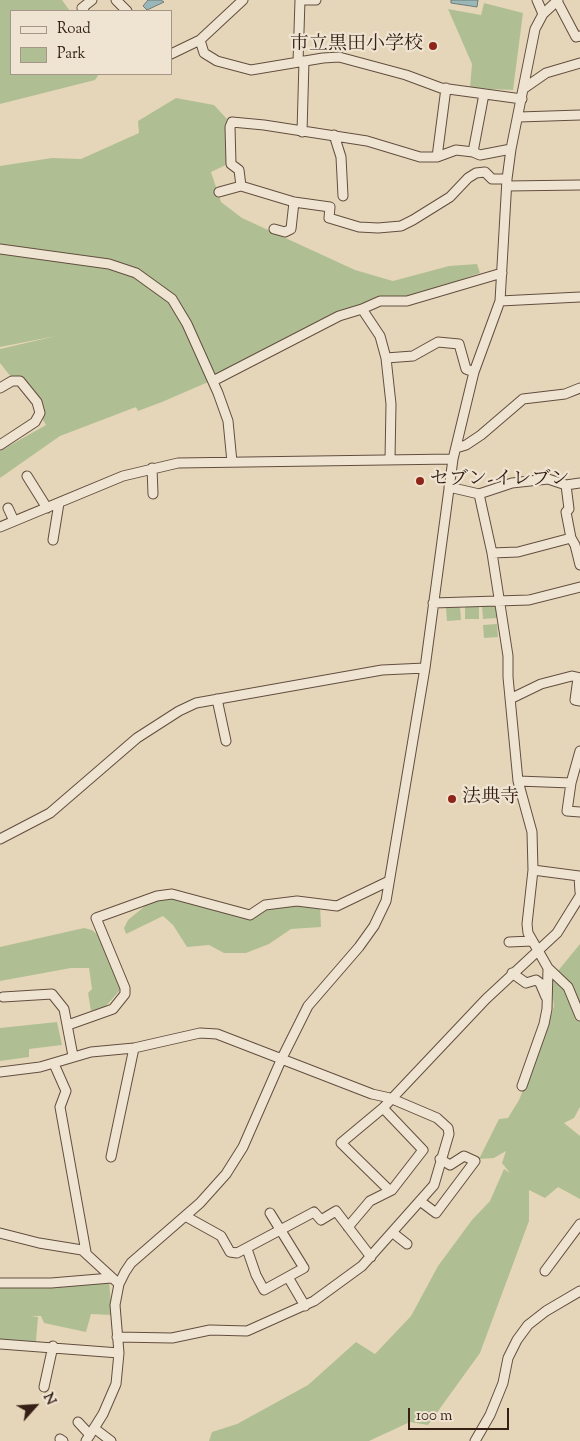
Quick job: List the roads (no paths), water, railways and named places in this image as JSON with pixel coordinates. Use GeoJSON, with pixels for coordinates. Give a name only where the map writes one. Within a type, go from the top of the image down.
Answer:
{"type":"FeatureCollection","features":[{"type":"Feature","properties":{"kind":"street"},"geometry":{"type":"LineString","coordinates":[[83,10],[82,8],[92,0]]}},
{"type":"Feature","properties":{"kind":"street"},"geometry":{"type":"LineString","coordinates":[[116,0],[125,10]]}},
{"type":"Feature","properties":{"kind":"street"},"geometry":{"type":"LineString","coordinates":[[172,54],[200,40],[243,0]]}},
{"type":"Feature","properties":{"kind":"street"},"geometry":{"type":"LineString","coordinates":[[302,132],[300,0],[316,0]]}},
{"type":"Feature","properties":{"kind":"street"},"geometry":{"type":"LineString","coordinates":[[536,0],[543,14]]}},
{"type":"Feature","properties":{"kind":"street"},"geometry":{"type":"LineString","coordinates":[[90,1434],[110,1401],[116,1384],[118,1353],[115,1305],[119,1284],[131,1263],[214,1188],[243,1147],[282,1058],[308,1006],[359,947],[374,926],[386,901],[425,668],[453,459],[474,372],[500,301],[507,183],[511,149],[519,117],[535,29],[543,14],[557,0],[576,37],[580,36]]}},
{"type":"Feature","properties":{"kind":"street"},"geometry":{"type":"LineString","coordinates":[[200,40],[204,52],[217,61],[251,70],[339,57],[398,72],[446,88],[522,99]]}},
{"type":"Feature","properties":{"kind":"street"},"geometry":{"type":"LineString","coordinates":[[523,89],[546,73],[580,63]]}},
{"type":"Feature","properties":{"kind":"street"},"geometry":{"type":"LineString","coordinates":[[437,157],[446,88]]}},
{"type":"Feature","properties":{"kind":"street"},"geometry":{"type":"LineString","coordinates":[[473,152],[484,94]]}},
{"type":"Feature","properties":{"kind":"street"},"geometry":{"type":"LineString","coordinates":[[519,117],[580,115]]}},
{"type":"Feature","properties":{"kind":"street"},"geometry":{"type":"LineString","coordinates":[[241,186],[239,170],[231,164],[230,128],[232,122],[334,135],[375,143],[420,157],[437,157],[456,150],[473,152],[480,155],[511,149]]}},
{"type":"Feature","properties":{"kind":"street"},"geometry":{"type":"LineString","coordinates":[[334,135],[341,158],[343,196]]}},
{"type":"Feature","properties":{"kind":"street"},"geometry":{"type":"LineString","coordinates":[[219,192],[241,186],[294,202],[330,208],[329,218],[359,227],[378,228],[401,226],[413,220],[450,197],[468,178],[485,172],[492,179],[507,183],[580,185]]}},
{"type":"Feature","properties":{"kind":"street"},"geometry":{"type":"LineString","coordinates":[[274,229],[285,232],[291,229],[294,202]]}},
{"type":"Feature","properties":{"kind":"street"},"geometry":{"type":"LineString","coordinates":[[0,249],[109,264],[136,273],[172,299],[187,324],[213,381],[228,421],[232,462]]}},
{"type":"Feature","properties":{"kind":"street"},"geometry":{"type":"LineString","coordinates":[[213,381],[338,316],[380,301],[407,302],[502,273]]}},
{"type":"Feature","properties":{"kind":"street"},"geometry":{"type":"LineString","coordinates":[[500,301],[580,297]]}},
{"type":"Feature","properties":{"kind":"street"},"geometry":{"type":"LineString","coordinates":[[362,309],[380,336],[386,358],[391,404],[390,459]]}},
{"type":"Feature","properties":{"kind":"street"},"geometry":{"type":"LineString","coordinates":[[386,358],[413,356],[438,342],[459,344],[466,369],[474,372]]}},
{"type":"Feature","properties":{"kind":"street"},"geometry":{"type":"LineString","coordinates":[[0,388],[12,381],[20,381],[37,402],[40,413],[35,422],[0,445]]}},
{"type":"Feature","properties":{"kind":"street"},"geometry":{"type":"LineString","coordinates":[[456,448],[466,445],[482,435],[522,399],[565,394],[580,388]]}},
{"type":"Feature","properties":{"kind":"street"},"geometry":{"type":"LineString","coordinates":[[0,527],[123,476],[178,463],[453,459]]}},
{"type":"Feature","properties":{"kind":"street"},"geometry":{"type":"LineString","coordinates":[[152,468],[153,494]]}},
{"type":"Feature","properties":{"kind":"street"},"geometry":{"type":"LineString","coordinates":[[27,476],[47,508]]}},
{"type":"Feature","properties":{"kind":"street"},"geometry":{"type":"LineString","coordinates":[[449,487],[480,494],[512,483],[548,479],[566,485],[580,483]]}},
{"type":"Feature","properties":{"kind":"street"},"geometry":{"type":"LineString","coordinates":[[566,485],[568,509],[566,512],[571,538],[578,549],[580,565]]}},
{"type":"Feature","properties":{"kind":"street"},"geometry":{"type":"LineString","coordinates":[[480,494],[492,553],[508,656],[510,700],[518,781],[532,832],[533,870],[527,924],[537,951],[548,968],[568,988],[580,1016]]}},
{"type":"Feature","properties":{"kind":"street"},"geometry":{"type":"LineString","coordinates":[[53,540],[59,503]]}},
{"type":"Feature","properties":{"kind":"street"},"geometry":{"type":"LineString","coordinates":[[8,508],[14,521]]}},
{"type":"Feature","properties":{"kind":"street"},"geometry":{"type":"LineString","coordinates":[[492,553],[518,552],[571,538]]}},
{"type":"Feature","properties":{"kind":"street"},"geometry":{"type":"LineString","coordinates":[[433,603],[529,600],[580,587]]}},
{"type":"Feature","properties":{"kind":"street"},"geometry":{"type":"LineString","coordinates":[[0,839],[50,813],[131,743],[179,711],[196,703],[382,670],[425,668]]}},
{"type":"Feature","properties":{"kind":"street"},"geometry":{"type":"LineString","coordinates":[[510,700],[541,684],[572,676],[579,678],[575,700],[580,701]]}},
{"type":"Feature","properties":{"kind":"street"},"geometry":{"type":"LineString","coordinates":[[217,699],[226,740]]}},
{"type":"Feature","properties":{"kind":"street"},"geometry":{"type":"LineString","coordinates":[[580,751],[571,783],[567,811],[580,812]]}},
{"type":"Feature","properties":{"kind":"street"},"geometry":{"type":"LineString","coordinates":[[518,781],[571,783]]}},
{"type":"Feature","properties":{"kind":"street"},"geometry":{"type":"LineString","coordinates":[[533,870],[579,876],[580,892]]}},
{"type":"Feature","properties":{"kind":"street"},"geometry":{"type":"LineString","coordinates":[[68,1025],[113,1009],[125,994],[125,988],[96,918],[157,896],[172,894],[250,915],[265,905],[297,901],[338,906],[389,881]]}},
{"type":"Feature","properties":{"kind":"street"},"geometry":{"type":"LineString","coordinates":[[390,1190],[341,1144],[383,1108],[390,1098],[512,973],[557,933],[580,896]]}},
{"type":"Feature","properties":{"kind":"street"},"geometry":{"type":"LineString","coordinates":[[508,942],[532,941]]}},
{"type":"Feature","properties":{"kind":"street"},"geometry":{"type":"LineString","coordinates":[[522,1086],[544,1024],[548,968]]}},
{"type":"Feature","properties":{"kind":"street"},"geometry":{"type":"LineString","coordinates":[[512,973],[526,983],[531,980],[540,983],[547,1001]]}},
{"type":"Feature","properties":{"kind":"street"},"geometry":{"type":"LineString","coordinates":[[3,997],[52,994],[64,1009],[73,1056]]}},
{"type":"Feature","properties":{"kind":"street"},"geometry":{"type":"LineString","coordinates":[[0,1072],[54,1064],[73,1056],[134,1048],[200,1033],[217,1034],[372,1094],[390,1098],[445,1123],[449,1134],[440,1159],[434,1185],[370,1258],[350,1275],[304,1306],[247,1331],[210,1330],[172,1338],[117,1337]]}},
{"type":"Feature","properties":{"kind":"street"},"geometry":{"type":"LineString","coordinates":[[112,1156],[134,1048]]}},
{"type":"Feature","properties":{"kind":"street"},"geometry":{"type":"LineString","coordinates":[[54,1064],[66,1091],[60,1106],[86,1252]]}},
{"type":"Feature","properties":{"kind":"street"},"geometry":{"type":"LineString","coordinates":[[348,1227],[370,1201],[390,1190],[424,1150],[383,1108]]}},
{"type":"Feature","properties":{"kind":"street"},"geometry":{"type":"LineString","coordinates":[[420,1201],[436,1213],[475,1161],[464,1156],[450,1165],[440,1159]]}},
{"type":"Feature","properties":{"kind":"street"},"geometry":{"type":"LineString","coordinates":[[185,1216],[221,1236],[230,1252],[237,1253],[314,1212],[322,1220],[336,1211],[370,1258]]}},
{"type":"Feature","properties":{"kind":"street"},"geometry":{"type":"LineString","coordinates":[[247,1249],[256,1275],[264,1290],[304,1268],[270,1213]]}},
{"type":"Feature","properties":{"kind":"street"},"geometry":{"type":"LineString","coordinates":[[545,1271],[580,1224]]}},
{"type":"Feature","properties":{"kind":"street"},"geometry":{"type":"LineString","coordinates":[[0,1233],[39,1243],[72,1247],[86,1252],[119,1284]]}},
{"type":"Feature","properties":{"kind":"street"},"geometry":{"type":"LineString","coordinates":[[392,1233],[407,1244]]}},
{"type":"Feature","properties":{"kind":"street"},"geometry":{"type":"LineString","coordinates":[[288,1277],[304,1306]]}},
{"type":"Feature","properties":{"kind":"street"},"geometry":{"type":"LineString","coordinates":[[0,1283],[51,1283],[111,1278]]}},
{"type":"Feature","properties":{"kind":"street"},"geometry":{"type":"LineString","coordinates":[[476,1441],[490,1415],[503,1383],[508,1358],[517,1340],[528,1326],[546,1311],[579,1294]]}},
{"type":"Feature","properties":{"kind":"street"},"geometry":{"type":"LineString","coordinates":[[0,1344],[53,1346],[118,1353]]}},
{"type":"Feature","properties":{"kind":"street"},"geometry":{"type":"LineString","coordinates":[[44,1387],[53,1346]]}},
{"type":"Feature","properties":{"kind":"street"},"geometry":{"type":"LineString","coordinates":[[78,1422],[90,1434],[111,1441]]}},
{"type":"Feature","properties":{"kind":"water"},"geometry":{"type":"Polygon","coordinates":[[[148,0],[161,0],[164,2],[147,10],[143,6],[148,0]]]}},
{"type":"Feature","properties":{"kind":"water"},"geometry":{"type":"Polygon","coordinates":[[[451,0],[478,0],[477,7],[451,3],[451,0]]]}},
{"type":"Feature","properties":{"kind":"place","name":"市立黒田小学校"},"geometry":{"type":"Point","coordinates":[433,46]}},
{"type":"Feature","properties":{"kind":"place","name":"セブン-イレブン"},"geometry":{"type":"Point","coordinates":[420,481]}},
{"type":"Feature","properties":{"kind":"place","name":"法典寺"},"geometry":{"type":"Point","coordinates":[452,799]}}]}
